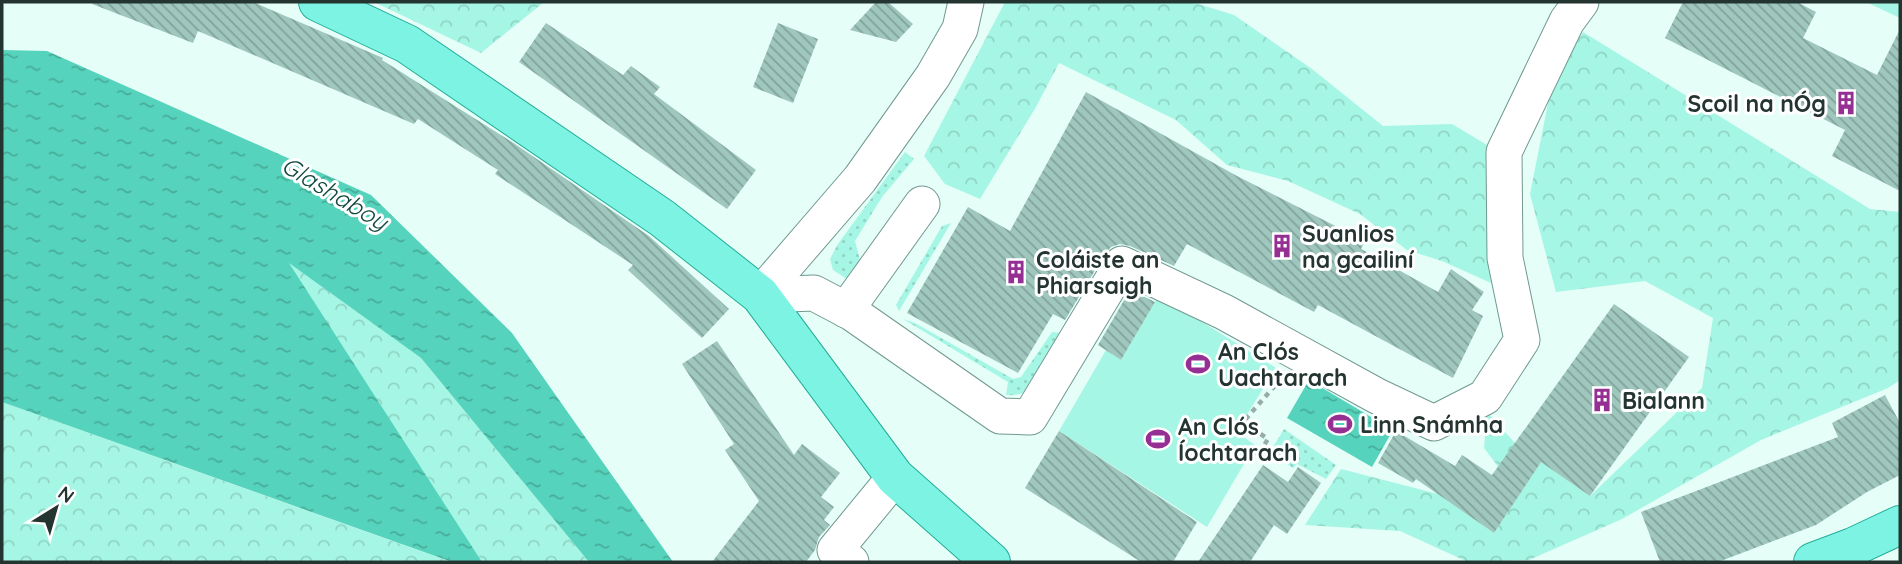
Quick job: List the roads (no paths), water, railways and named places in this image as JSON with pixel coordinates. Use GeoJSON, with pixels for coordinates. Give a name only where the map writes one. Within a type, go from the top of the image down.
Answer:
{"type":"FeatureCollection","features":[{"type":"Feature","properties":{"kind":"main road"},"geometry":{"type":"LineString","coordinates":[[318,2],[407,44],[662,218],[760,295],[895,477],[991,562]]}},
{"type":"Feature","properties":{"kind":"main road"},"geometry":{"type":"LineString","coordinates":[[1813,562],[1900,525]]}},
{"type":"Feature","properties":{"kind":"street"},"geometry":{"type":"LineString","coordinates":[[760,295],[860,179],[933,76],[960,29],[966,2]]}},
{"type":"Feature","properties":{"kind":"street"},"geometry":{"type":"LineString","coordinates":[[760,295],[814,293],[846,310],[1000,416],[1030,417],[1122,264],[1224,312],[1377,396],[1434,423],[1485,397],[1522,340],[1505,258],[1504,152],[1567,21],[1581,2]]}},
{"type":"Feature","properties":{"kind":"street"},"geometry":{"type":"LineString","coordinates":[[846,310],[922,204]]}},
{"type":"Feature","properties":{"kind":"street"},"geometry":{"type":"LineString","coordinates":[[851,562],[835,550],[895,477]]}},
{"type":"Feature","properties":{"kind":"water","name":"Glashaboy"},"geometry":{"type":"Polygon","coordinates":[[[2,50],[47,51],[371,195],[512,333],[673,562],[589,562],[421,358],[289,263],[482,562],[452,562],[2,402],[2,50]]]}},
{"type":"Feature","properties":{"kind":"water","name":"Linn Snámha"},"geometry":{"type":"Polygon","coordinates":[[[1309,380],[1393,430],[1372,467],[1287,418],[1309,380]]]}},
{"type":"Feature","properties":{"kind":"place","name":"Scoil na nÓg"},"geometry":{"type":"Point","coordinates":[1846,103]}},
{"type":"Feature","properties":{"kind":"place","name":"Suanlios na gcailiní"},"geometry":{"type":"Point","coordinates":[1282,246]}},
{"type":"Feature","properties":{"kind":"place","name":"Coláiste an Phiarsaigh"},"geometry":{"type":"Point","coordinates":[1016,272]}},
{"type":"Feature","properties":{"kind":"place","name":"An Clós Uachtarach"},"geometry":{"type":"Point","coordinates":[1198,364]}},
{"type":"Feature","properties":{"kind":"place","name":"Bialann"},"geometry":{"type":"Point","coordinates":[1602,400]}},
{"type":"Feature","properties":{"kind":"place","name":"Linn Snámha"},"geometry":{"type":"Point","coordinates":[1340,424]}},
{"type":"Feature","properties":{"kind":"place","name":"An Clós Íochtarach"},"geometry":{"type":"Point","coordinates":[1158,439]}}]}
